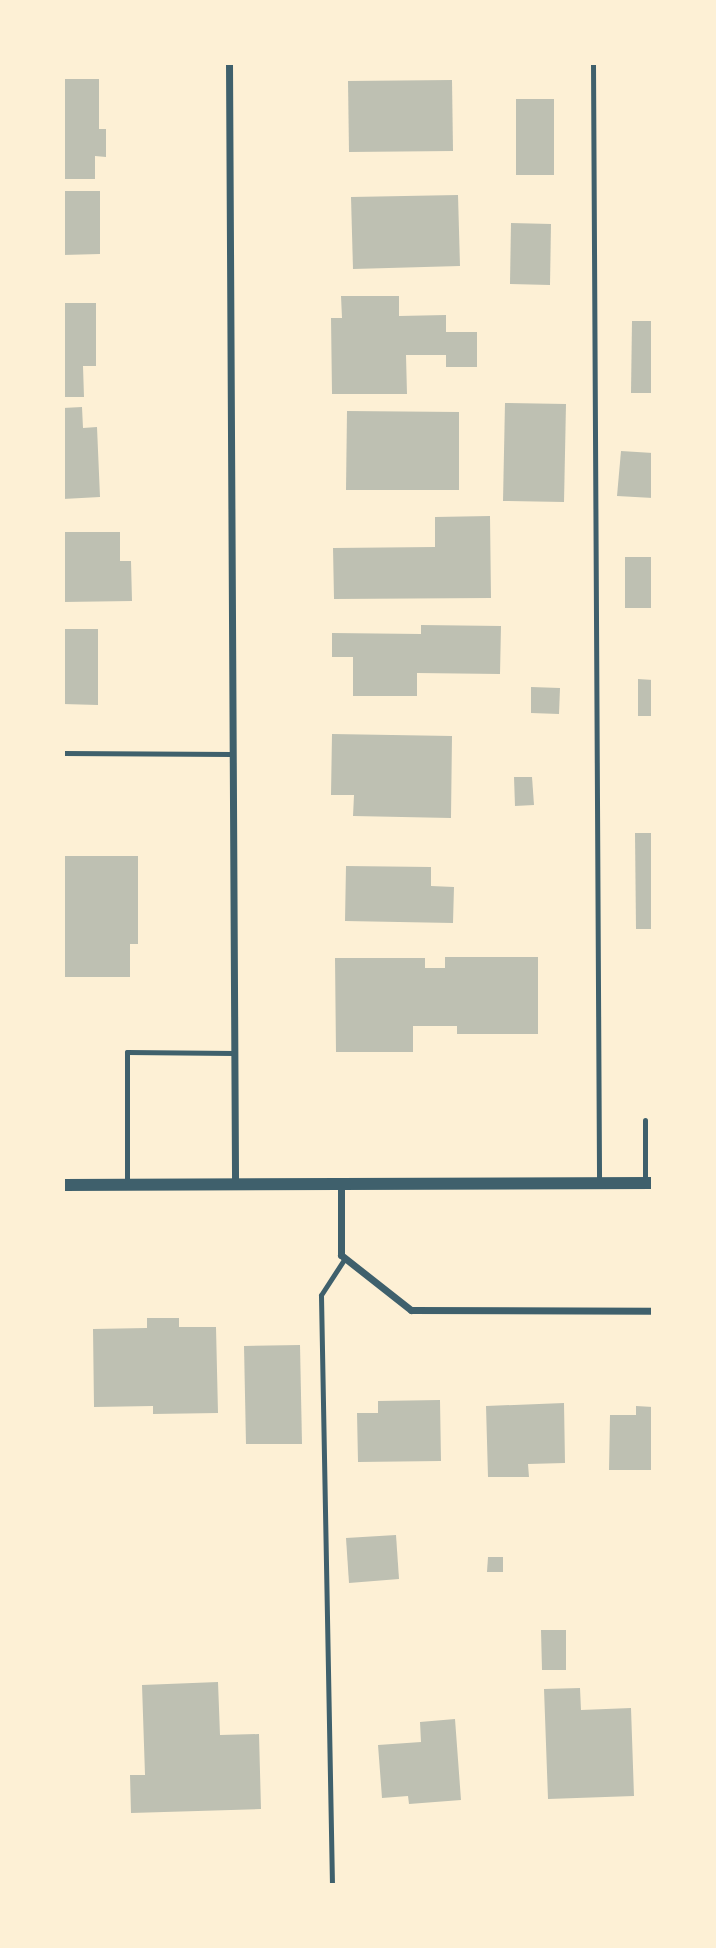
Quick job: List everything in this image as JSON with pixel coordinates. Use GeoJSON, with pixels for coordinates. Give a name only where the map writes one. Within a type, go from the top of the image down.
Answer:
{"type":"FeatureCollection","features":[{"type":"Feature","properties":{"kind":"street"},"geometry":{"type":"LineString","coordinates":[[229,63],[234,1184]]}},
{"type":"Feature","properties":{"kind":"street"},"geometry":{"type":"LineString","coordinates":[[63,1185],[649,1183]]}},
{"type":"Feature","properties":{"kind":"street"},"geometry":{"type":"LineString","coordinates":[[341,1184],[345,1258],[411,1310],[653,1311]]}},
{"type":"Feature","properties":{"kind":"lane"},"geometry":{"type":"LineString","coordinates":[[593,63],[599,1183]]}},
{"type":"Feature","properties":{"kind":"lane"},"geometry":{"type":"LineString","coordinates":[[63,753],[232,754]]}},
{"type":"Feature","properties":{"kind":"lane"},"geometry":{"type":"LineString","coordinates":[[127,1184],[127,1052],[234,1053]]}},
{"type":"Feature","properties":{"kind":"lane"},"geometry":{"type":"LineString","coordinates":[[645,1119],[649,1183]]}},
{"type":"Feature","properties":{"kind":"lane"},"geometry":{"type":"LineString","coordinates":[[332,1885],[321,1295],[345,1258]]}},
{"type":"Feature","properties":{"kind":"building"},"geometry":{"type":"Polygon","coordinates":[[[63,79],[99,79],[99,129],[106,129],[106,157],[95,156],[95,179],[63,179],[63,79]]]}},
{"type":"Feature","properties":{"kind":"building"},"geometry":{"type":"Polygon","coordinates":[[[452,80],[453,151],[349,152],[348,81],[452,80]]]}},
{"type":"Feature","properties":{"kind":"building"},"geometry":{"type":"Polygon","coordinates":[[[516,99],[554,99],[554,175],[516,175],[516,99]]]}},
{"type":"Feature","properties":{"kind":"building"},"geometry":{"type":"Polygon","coordinates":[[[63,191],[100,191],[100,254],[63,255],[63,191]]]}},
{"type":"Feature","properties":{"kind":"building"},"geometry":{"type":"Polygon","coordinates":[[[458,195],[460,266],[353,269],[351,197],[458,195]]]}},
{"type":"Feature","properties":{"kind":"building"},"geometry":{"type":"Polygon","coordinates":[[[511,223],[551,224],[550,285],[510,284],[511,223]]]}},
{"type":"Feature","properties":{"kind":"building"},"geometry":{"type":"Polygon","coordinates":[[[341,296],[399,296],[399,316],[446,315],[446,332],[477,332],[477,367],[446,367],[446,355],[406,355],[407,394],[332,394],[331,318],[342,318],[341,296]]]}},
{"type":"Feature","properties":{"kind":"building"},"geometry":{"type":"Polygon","coordinates":[[[63,303],[96,303],[96,366],[83,366],[84,397],[63,397],[63,303]]]}},
{"type":"Feature","properties":{"kind":"building"},"geometry":{"type":"Polygon","coordinates":[[[632,321],[653,321],[653,393],[631,393],[632,321]]]}},
{"type":"Feature","properties":{"kind":"building"},"geometry":{"type":"Polygon","coordinates":[[[505,403],[566,404],[564,502],[503,501],[505,403]]]}},
{"type":"Feature","properties":{"kind":"building"},"geometry":{"type":"Polygon","coordinates":[[[82,407],[83,428],[97,427],[100,497],[63,499],[63,408],[82,407]]]}},
{"type":"Feature","properties":{"kind":"building"},"geometry":{"type":"Polygon","coordinates":[[[347,411],[459,412],[459,490],[346,490],[347,411]]]}},
{"type":"Feature","properties":{"kind":"building"},"geometry":{"type":"Polygon","coordinates":[[[621,451],[653,453],[653,498],[617,496],[621,451]]]}},
{"type":"Feature","properties":{"kind":"building"},"geometry":{"type":"Polygon","coordinates":[[[490,516],[491,598],[334,599],[333,548],[435,547],[435,517],[490,516]]]}},
{"type":"Feature","properties":{"kind":"building"},"geometry":{"type":"Polygon","coordinates":[[[63,532],[120,532],[120,561],[131,561],[132,601],[63,602],[63,532]]]}},
{"type":"Feature","properties":{"kind":"building"},"geometry":{"type":"Polygon","coordinates":[[[625,557],[653,557],[653,608],[625,608],[625,557]]]}},
{"type":"Feature","properties":{"kind":"building"},"geometry":{"type":"Polygon","coordinates":[[[421,625],[501,626],[500,674],[417,673],[417,696],[353,696],[353,657],[332,657],[332,633],[421,634],[421,625]]]}},
{"type":"Feature","properties":{"kind":"building"},"geometry":{"type":"Polygon","coordinates":[[[63,629],[98,629],[98,705],[63,704],[63,629]]]}},
{"type":"Feature","properties":{"kind":"building"},"geometry":{"type":"Polygon","coordinates":[[[638,679],[653,680],[653,716],[638,716],[638,679]]]}},
{"type":"Feature","properties":{"kind":"building"},"geometry":{"type":"Polygon","coordinates":[[[531,687],[560,688],[559,714],[531,713],[531,687]]]}},
{"type":"Feature","properties":{"kind":"building"},"geometry":{"type":"Polygon","coordinates":[[[332,734],[452,736],[451,818],[353,816],[354,795],[331,795],[332,734]]]}},
{"type":"Feature","properties":{"kind":"building"},"geometry":{"type":"Polygon","coordinates":[[[514,777],[532,777],[534,805],[515,806],[514,777]]]}},
{"type":"Feature","properties":{"kind":"building"},"geometry":{"type":"Polygon","coordinates":[[[635,833],[653,833],[653,929],[636,929],[635,833]]]}},
{"type":"Feature","properties":{"kind":"building"},"geometry":{"type":"Polygon","coordinates":[[[63,856],[138,856],[138,944],[130,944],[130,977],[63,977],[63,856]]]}},
{"type":"Feature","properties":{"kind":"building"},"geometry":{"type":"Polygon","coordinates":[[[346,866],[431,867],[431,886],[454,887],[453,923],[345,921],[346,866]]]}},
{"type":"Feature","properties":{"kind":"building"},"geometry":{"type":"Polygon","coordinates":[[[445,957],[538,957],[538,1034],[457,1034],[457,1026],[413,1026],[413,1052],[336,1052],[335,958],[425,958],[425,968],[445,968],[445,957]]]}},
{"type":"Feature","properties":{"kind":"building"},"geometry":{"type":"Polygon","coordinates":[[[147,1318],[179,1318],[179,1327],[216,1327],[218,1413],[153,1414],[153,1406],[94,1407],[93,1329],[147,1328],[147,1318]]]}},
{"type":"Feature","properties":{"kind":"building"},"geometry":{"type":"Polygon","coordinates":[[[300,1345],[302,1444],[246,1444],[244,1346],[300,1345]]]}},
{"type":"Feature","properties":{"kind":"building"},"geometry":{"type":"Polygon","coordinates":[[[440,1400],[441,1461],[358,1462],[357,1413],[378,1413],[378,1401],[440,1400]]]}},
{"type":"Feature","properties":{"kind":"building"},"geometry":{"type":"Polygon","coordinates":[[[564,1403],[565,1463],[528,1464],[529,1477],[488,1477],[486,1406],[564,1403]]]}},
{"type":"Feature","properties":{"kind":"building"},"geometry":{"type":"Polygon","coordinates":[[[636,1406],[653,1407],[653,1470],[609,1470],[610,1415],[636,1415],[636,1406]]]}},
{"type":"Feature","properties":{"kind":"building"},"geometry":{"type":"Polygon","coordinates":[[[396,1535],[399,1579],[349,1583],[346,1538],[396,1535]]]}},
{"type":"Feature","properties":{"kind":"building"},"geometry":{"type":"Polygon","coordinates":[[[488,1557],[503,1557],[503,1572],[487,1572],[488,1557]]]}},
{"type":"Feature","properties":{"kind":"building"},"geometry":{"type":"Polygon","coordinates":[[[541,1630],[566,1630],[566,1670],[542,1670],[541,1630]]]}},
{"type":"Feature","properties":{"kind":"building"},"geometry":{"type":"Polygon","coordinates":[[[218,1682],[220,1735],[259,1734],[261,1809],[131,1813],[130,1775],[145,1775],[142,1685],[218,1682]]]}},
{"type":"Feature","properties":{"kind":"building"},"geometry":{"type":"Polygon","coordinates":[[[580,1688],[581,1710],[631,1708],[634,1796],[548,1799],[544,1689],[580,1688]]]}},
{"type":"Feature","properties":{"kind":"building"},"geometry":{"type":"Polygon","coordinates":[[[455,1719],[461,1800],[409,1804],[408,1796],[382,1798],[378,1745],[421,1742],[420,1722],[455,1719]]]}}]}
